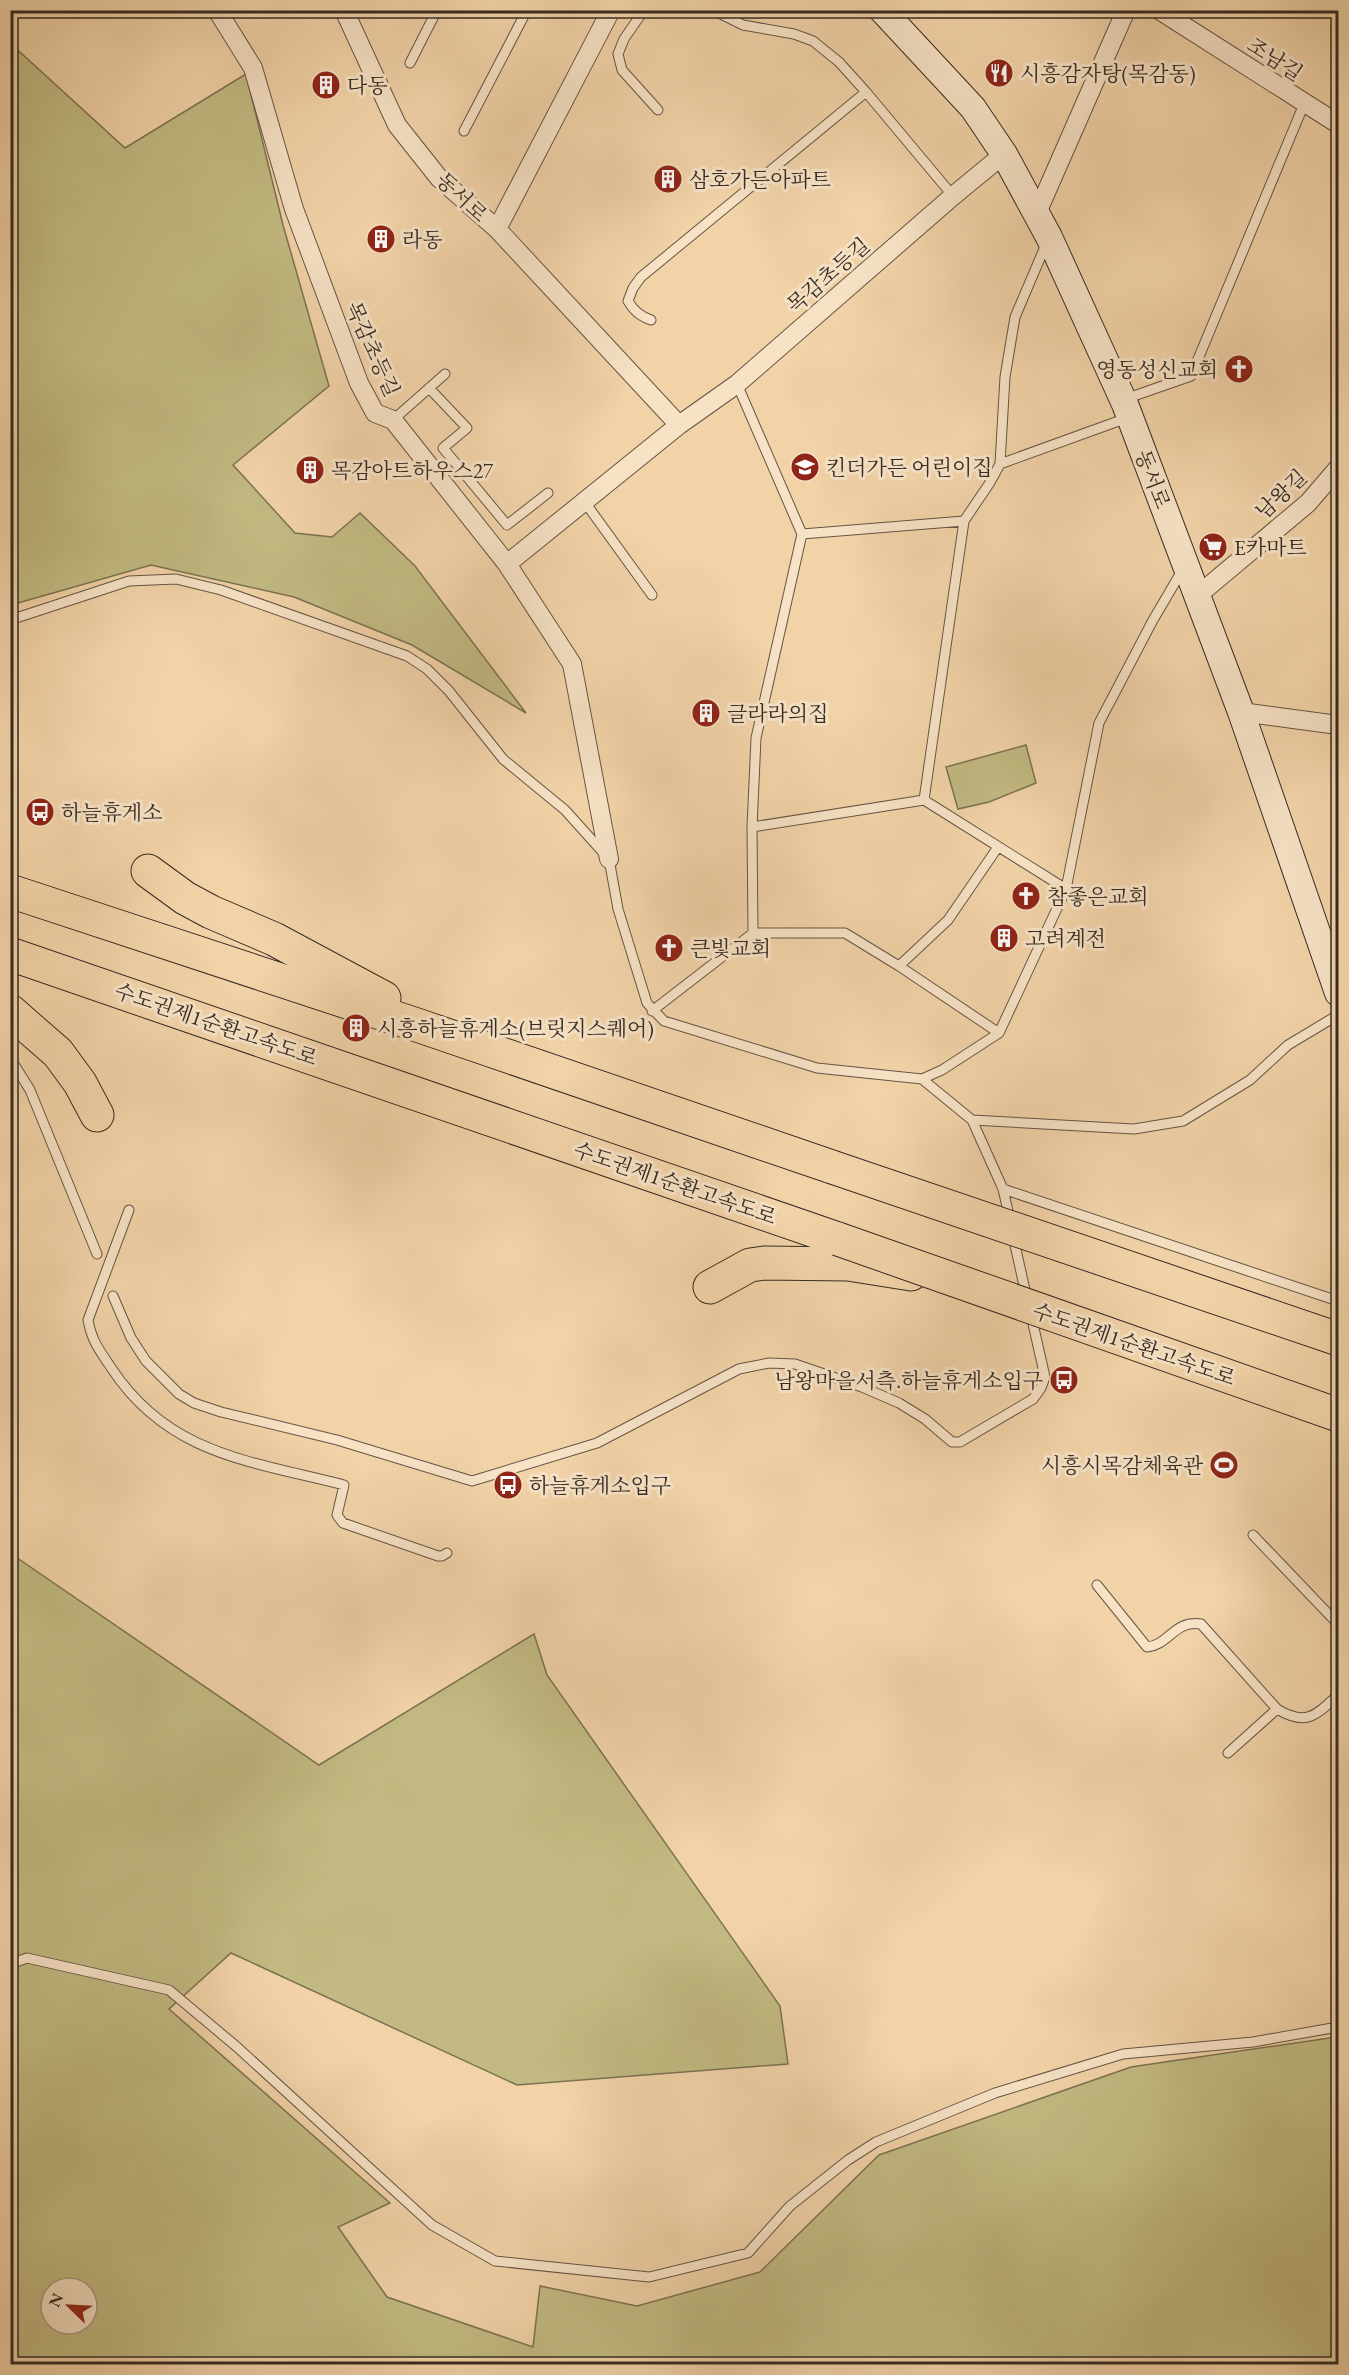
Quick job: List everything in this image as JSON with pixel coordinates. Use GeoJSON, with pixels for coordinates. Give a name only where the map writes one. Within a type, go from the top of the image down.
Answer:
{"type":"FeatureCollection","features":[{"type":"Feature","properties":{"kind":"highway"},"geometry":{"type":"LineString","coordinates":[[148,871],[185,898],[211,912],[274,939],[468,1043]]}},
{"type":"Feature","properties":{"kind":"highway"},"geometry":{"type":"LineString","coordinates":[[10,891],[468,1043],[1338,1339]]}},
{"type":"Feature","properties":{"kind":"highway","name":"수도권제1순환고속도로"},"geometry":{"type":"LineString","coordinates":[[10,954],[838,1239],[1338,1415]]}},
{"type":"Feature","properties":{"kind":"highway"},"geometry":{"type":"LineString","coordinates":[[10,1011],[58,1053],[80,1083],[97,1115]]}},
{"type":"Feature","properties":{"kind":"highway"},"geometry":{"type":"LineString","coordinates":[[710,1287],[750,1265],[783,1262],[837,1263],[904,1273],[993,1295]]}},
{"type":"Feature","properties":{"kind":"street","name":"목감초등길"},"geometry":{"type":"LineString","coordinates":[[217,10],[253,68],[294,209],[359,383],[375,413],[393,420],[507,564],[679,425],[736,384],[1004,154]]}},
{"type":"Feature","properties":{"kind":"street","name":"동서로"},"geometry":{"type":"LineString","coordinates":[[344,10],[397,125],[439,178],[497,229],[611,10]]}},
{"type":"Feature","properties":{"kind":"street","name":"동서로"},"geometry":{"type":"LineString","coordinates":[[882,10],[973,108],[1004,154],[1049,237],[1126,408],[1240,712],[1338,993]]}},
{"type":"Feature","properties":{"kind":"street"},"geometry":{"type":"LineString","coordinates":[[1037,213],[1126,10]]}},
{"type":"Feature","properties":{"kind":"street","name":"조남길"},"geometry":{"type":"LineString","coordinates":[[1159,10],[1338,124]]}},
{"type":"Feature","properties":{"kind":"street"},"geometry":{"type":"LineString","coordinates":[[497,229],[679,425]]}},
{"type":"Feature","properties":{"kind":"street","name":"남왕길"},"geometry":{"type":"LineString","coordinates":[[1197,596],[1308,503],[1338,468]]}},
{"type":"Feature","properties":{"kind":"street"},"geometry":{"type":"LineString","coordinates":[[507,564],[572,664],[609,859]]}},
{"type":"Feature","properties":{"kind":"street"},"geometry":{"type":"LineString","coordinates":[[1240,712],[1338,725]]}},
{"type":"Feature","properties":{"kind":"lane"},"geometry":{"type":"LineString","coordinates":[[410,63],[437,10]]}},
{"type":"Feature","properties":{"kind":"lane"},"geometry":{"type":"LineString","coordinates":[[464,131],[527,10]]}},
{"type":"Feature","properties":{"kind":"lane"},"geometry":{"type":"LineString","coordinates":[[644,10],[624,39],[618,54],[622,70],[658,110]]}},
{"type":"Feature","properties":{"kind":"lane"},"geometry":{"type":"LineString","coordinates":[[713,10],[743,25],[794,34],[813,41],[866,92],[953,196]]}},
{"type":"Feature","properties":{"kind":"lane"},"geometry":{"type":"LineString","coordinates":[[651,320],[642,317],[632,309],[628,301],[641,277],[866,92]]}},
{"type":"Feature","properties":{"kind":"lane"},"geometry":{"type":"LineString","coordinates":[[1000,464],[1126,408],[1191,376],[1304,104]]}},
{"type":"Feature","properties":{"kind":"lane"},"geometry":{"type":"LineString","coordinates":[[924,800],[964,521],[1000,464],[1005,377],[1015,317],[1049,237]]}},
{"type":"Feature","properties":{"kind":"lane"},"geometry":{"type":"LineString","coordinates":[[393,420],[446,374]]}},
{"type":"Feature","properties":{"kind":"lane"},"geometry":{"type":"LineString","coordinates":[[736,384],[802,534],[756,738],[752,827],[753,933]]}},
{"type":"Feature","properties":{"kind":"lane"},"geometry":{"type":"LineString","coordinates":[[429,388],[467,428],[443,448],[507,525],[548,493]]}},
{"type":"Feature","properties":{"kind":"lane"},"geometry":{"type":"LineString","coordinates":[[584,501],[652,595]]}},
{"type":"Feature","properties":{"kind":"lane"},"geometry":{"type":"LineString","coordinates":[[802,534],[964,521]]}},
{"type":"Feature","properties":{"kind":"lane"},"geometry":{"type":"LineString","coordinates":[[10,620],[129,581],[176,579],[221,590],[407,656],[435,677],[503,759],[565,810],[609,859],[618,909],[647,1003],[664,1022],[817,1068],[922,1079],[942,1070],[999,1033],[1066,889],[1099,723],[1153,620],[1186,565]]}},
{"type":"Feature","properties":{"kind":"lane"},"geometry":{"type":"LineString","coordinates":[[752,827],[924,800],[1066,889]]}},
{"type":"Feature","properties":{"kind":"lane"},"geometry":{"type":"LineString","coordinates":[[899,966],[948,920],[998,847]]}},
{"type":"Feature","properties":{"kind":"lane"},"geometry":{"type":"LineString","coordinates":[[652,1011],[753,933],[845,933],[999,1033]]}},
{"type":"Feature","properties":{"kind":"lane"},"geometry":{"type":"LineString","coordinates":[[972,1120],[1134,1129],[1183,1121],[1250,1080],[1288,1046],[1338,1015]]}},
{"type":"Feature","properties":{"kind":"lane"},"geometry":{"type":"LineString","coordinates":[[10,1058],[30,1090],[96,1254]]}},
{"type":"Feature","properties":{"kind":"lane"},"geometry":{"type":"LineString","coordinates":[[113,1296],[132,1338],[147,1361],[179,1394],[194,1403],[221,1413],[337,1440],[471,1486],[597,1443],[739,1369],[769,1363],[795,1365],[862,1387],[899,1403],[925,1419],[952,1442],[960,1442],[1033,1399],[1045,1377],[1003,1190],[972,1120],[922,1079]]}},
{"type":"Feature","properties":{"kind":"lane"},"geometry":{"type":"LineString","coordinates":[[1003,1190],[1338,1301]]}},
{"type":"Feature","properties":{"kind":"lane"},"geometry":{"type":"LineString","coordinates":[[129,1210],[88,1320],[91,1338],[126,1390],[159,1422],[184,1437],[225,1456],[344,1485],[337,1515],[343,1523],[438,1556],[447,1553]]}},
{"type":"Feature","properties":{"kind":"lane"},"geometry":{"type":"LineString","coordinates":[[1253,1535],[1338,1623]]}},
{"type":"Feature","properties":{"kind":"lane"},"geometry":{"type":"LineString","coordinates":[[1097,1585],[1147,1647],[1153,1647],[1178,1628],[1189,1623],[1201,1624],[1277,1709],[1293,1719],[1313,1717],[1338,1695]]}},
{"type":"Feature","properties":{"kind":"lane"},"geometry":{"type":"LineString","coordinates":[[1228,1753],[1277,1709]]}},
{"type":"Feature","properties":{"kind":"lane"},"geometry":{"type":"LineString","coordinates":[[10,1964],[27,1958],[169,1990],[237,2047],[432,2225],[495,2261],[649,2277],[748,2253],[790,2206],[848,2160],[876,2142],[995,2093],[1123,2054],[1253,2042],[1338,2027]]}},
{"type":"Feature","properties":{"kind":"shaded area"},"geometry":{"type":"Polygon","coordinates":[[[10,43],[125,148],[246,74],[283,225],[329,386],[233,465],[295,533],[332,537],[360,513],[415,566],[526,713],[412,645],[294,597],[151,565],[11,605],[10,43]]]}},
{"type":"Feature","properties":{"kind":"shaded area"},"geometry":{"type":"Polygon","coordinates":[[[1026,745],[1036,783],[989,802],[958,809],[946,767],[1026,745]]]}},
{"type":"Feature","properties":{"kind":"shaded area"},"geometry":{"type":"Polygon","coordinates":[[[10,1553],[319,1765],[534,1634],[547,1675],[780,2006],[788,2064],[517,2085],[231,1953],[169,2009],[390,2203],[338,2227],[387,2297],[533,2347],[540,2286],[637,2306],[760,2272],[879,2155],[1131,2067],[1336,2037],[1338,2040],[1338,2364],[11,2364],[10,1553]]]}},
{"type":"Feature","properties":{"kind":"place","name":"시흥감자탕(목감동)"},"geometry":{"type":"Point","coordinates":[999,73]}},
{"type":"Feature","properties":{"kind":"place","name":"다동"},"geometry":{"type":"Point","coordinates":[326,85]}},
{"type":"Feature","properties":{"kind":"place","name":"삼호가든아파트"},"geometry":{"type":"Point","coordinates":[668,179]}},
{"type":"Feature","properties":{"kind":"place","name":"라동"},"geometry":{"type":"Point","coordinates":[381,239]}},
{"type":"Feature","properties":{"kind":"place","name":"영동성신교회"},"geometry":{"type":"Point","coordinates":[1239,369]}},
{"type":"Feature","properties":{"kind":"place","name":"킨더가든 어린이집"},"geometry":{"type":"Point","coordinates":[805,467]}},
{"type":"Feature","properties":{"kind":"place","name":"목감아트하우스27"},"geometry":{"type":"Point","coordinates":[310,470]}},
{"type":"Feature","properties":{"kind":"place","name":"E카마트"},"geometry":{"type":"Point","coordinates":[1213,547]}},
{"type":"Feature","properties":{"kind":"place","name":"글라라의집"},"geometry":{"type":"Point","coordinates":[706,713]}},
{"type":"Feature","properties":{"kind":"place","name":"하늘휴게소"},"geometry":{"type":"Point","coordinates":[40,812]}},
{"type":"Feature","properties":{"kind":"place","name":"참좋은교회"},"geometry":{"type":"Point","coordinates":[1026,896]}},
{"type":"Feature","properties":{"kind":"place","name":"고려계전"},"geometry":{"type":"Point","coordinates":[1004,938]}},
{"type":"Feature","properties":{"kind":"place","name":"큰빛교회"},"geometry":{"type":"Point","coordinates":[669,948]}},
{"type":"Feature","properties":{"kind":"place","name":"시흥하늘휴게소(브릿지스퀘어)"},"geometry":{"type":"Point","coordinates":[356,1028]}},
{"type":"Feature","properties":{"kind":"place","name":"남왕마을서측.하늘휴게소입구"},"geometry":{"type":"Point","coordinates":[1064,1380]}},
{"type":"Feature","properties":{"kind":"place","name":"시흥시목감체육관"},"geometry":{"type":"Point","coordinates":[1224,1465]}},
{"type":"Feature","properties":{"kind":"place","name":"하늘휴게소입구"},"geometry":{"type":"Point","coordinates":[508,1485]}}]}
